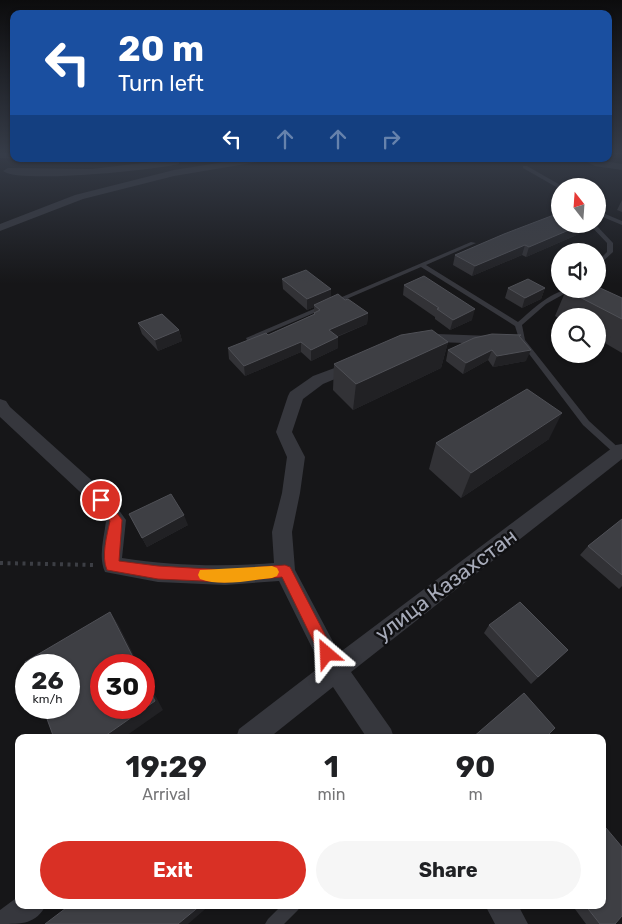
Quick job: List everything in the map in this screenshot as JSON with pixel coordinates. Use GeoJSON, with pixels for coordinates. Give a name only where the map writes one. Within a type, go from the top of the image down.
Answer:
{"type":"FeatureCollection","features":[{"type":"Feature","properties":{"kind":"street"},"geometry":{"type":"LineString","coordinates":[[0,229],[79,197]]}},
{"type":"Feature","properties":{"kind":"street"},"geometry":{"type":"LineString","coordinates":[[0,229],[29,223],[108,197]]}},
{"type":"Feature","properties":{"kind":"street"},"geometry":{"type":"LineString","coordinates":[[404,345],[437,338],[520,333]]}},
{"type":"Feature","properties":{"kind":"street"},"geometry":{"type":"LineString","coordinates":[[373,358],[318,380],[296,396],[284,432],[296,457],[291,493],[282,532],[285,571],[335,670],[379,734]]}},
{"type":"Feature","properties":{"kind":"street"},"geometry":{"type":"LineString","coordinates":[[0,405],[4,411],[101,500],[116,520],[112,547],[112,566],[158,572],[225,576],[285,571]]}},
{"type":"Feature","properties":{"kind":"street","name":"улица Казахстан"},"geometry":{"type":"LineString","coordinates":[[253,734],[620,451]]}},
{"type":"Feature","properties":{"kind":"street"},"geometry":{"type":"LineString","coordinates":[[7,924],[26,909]]}},
{"type":"Feature","properties":{"kind":"street"},"geometry":{"type":"LineString","coordinates":[[503,909],[513,924]]}},
{"type":"Feature","properties":{"kind":"lane"},"geometry":{"type":"LineString","coordinates":[[606,216],[622,223]]}},
{"type":"Feature","properties":{"kind":"lane"},"geometry":{"type":"LineString","coordinates":[[601,233],[610,243],[610,252],[606,256]]}},
{"type":"Feature","properties":{"kind":"lane"},"geometry":{"type":"LineString","coordinates":[[249,338],[474,243]]}},
{"type":"Feature","properties":{"kind":"lane"},"geometry":{"type":"LineString","coordinates":[[422,265],[520,333],[586,423],[620,451]]}},
{"type":"Feature","properties":{"kind":"lane"},"geometry":{"type":"LineString","coordinates":[[520,333],[544,302],[554,298]]}},
{"type":"Feature","properties":{"kind":"lane"},"geometry":{"type":"LineString","coordinates":[[273,924],[289,909]]}},
{"type":"Feature","properties":{"kind":"path"},"geometry":{"type":"LineString","coordinates":[[0,563],[112,566]]}},
{"type":"Feature","properties":{"kind":"building"},"geometry":{"type":"Polygon","coordinates":[[[551,216],[551,233],[562,233],[529,247],[525,245],[475,266],[455,255],[551,216]]]}},
{"type":"Feature","properties":{"kind":"building"},"geometry":{"type":"Polygon","coordinates":[[[306,270],[331,289],[307,299],[282,279],[306,270]]]}},
{"type":"Feature","properties":{"kind":"building"},"geometry":{"type":"Polygon","coordinates":[[[424,276],[475,309],[453,320],[437,309],[439,308],[404,285],[424,276]]]}},
{"type":"Feature","properties":{"kind":"building"},"geometry":{"type":"Polygon","coordinates":[[[528,279],[545,288],[525,298],[508,288],[528,279]]]}},
{"type":"Feature","properties":{"kind":"building"},"geometry":{"type":"Polygon","coordinates":[[[606,291],[622,298],[622,319],[606,311],[606,308],[601,308],[581,298],[606,298],[606,291]]]}},
{"type":"Feature","properties":{"kind":"building"},"geometry":{"type":"Polygon","coordinates":[[[338,294],[368,313],[329,330],[338,337],[311,350],[301,342],[244,366],[228,348],[266,333],[268,335],[315,314],[320,310],[314,305],[338,294]]]}},
{"type":"Feature","properties":{"kind":"building"},"geometry":{"type":"Polygon","coordinates":[[[162,314],[179,330],[155,340],[138,323],[162,314]]]}},
{"type":"Feature","properties":{"kind":"building"},"geometry":{"type":"Polygon","coordinates":[[[432,330],[448,342],[356,384],[334,364],[401,335],[432,330]]]}},
{"type":"Feature","properties":{"kind":"building"},"geometry":{"type":"Polygon","coordinates":[[[492,334],[521,335],[519,336],[531,350],[497,356],[492,350],[466,363],[448,350],[474,338],[492,334]]]}},
{"type":"Feature","properties":{"kind":"building"},"geometry":{"type":"Polygon","coordinates":[[[527,389],[562,413],[471,473],[436,443],[527,389]]]}},
{"type":"Feature","properties":{"kind":"building"},"geometry":{"type":"Polygon","coordinates":[[[171,494],[184,515],[142,538],[129,514],[171,494]]]}},
{"type":"Feature","properties":{"kind":"building"},"geometry":{"type":"Polygon","coordinates":[[[622,519],[622,575],[588,546],[622,519]]]}},
{"type":"Feature","properties":{"kind":"building"},"geometry":{"type":"Polygon","coordinates":[[[520,602],[568,650],[538,677],[489,625],[520,602]]]}},
{"type":"Feature","properties":{"kind":"building"},"geometry":{"type":"Polygon","coordinates":[[[110,612],[131,654],[90,654],[90,719],[129,719],[108,734],[53,734],[47,719],[80,719],[80,654],[39,654],[110,612]]]}},
{"type":"Feature","properties":{"kind":"building"},"geometry":{"type":"Polygon","coordinates":[[[524,693],[555,728],[549,734],[477,734],[524,693]]]}},
{"type":"Feature","properties":{"kind":"building"},"geometry":{"type":"Polygon","coordinates":[[[606,828],[622,847],[622,916],[615,924],[600,924],[588,909],[606,909],[606,828]]]}},
{"type":"Feature","properties":{"kind":"building"},"geometry":{"type":"Polygon","coordinates":[[[65,909],[196,909],[178,924],[45,924],[65,909]]]}},
{"type":"Feature","properties":{"kind":"slow traffic"},"geometry":{"type":"LineString","coordinates":[[205,575],[225,576],[272,572]]}},
{"type":"Feature","properties":{"kind":"route"},"geometry":{"type":"LineString","coordinates":[[101,500],[116,520],[112,547],[112,566],[158,572],[225,576],[285,571],[327,654]]}}]}
